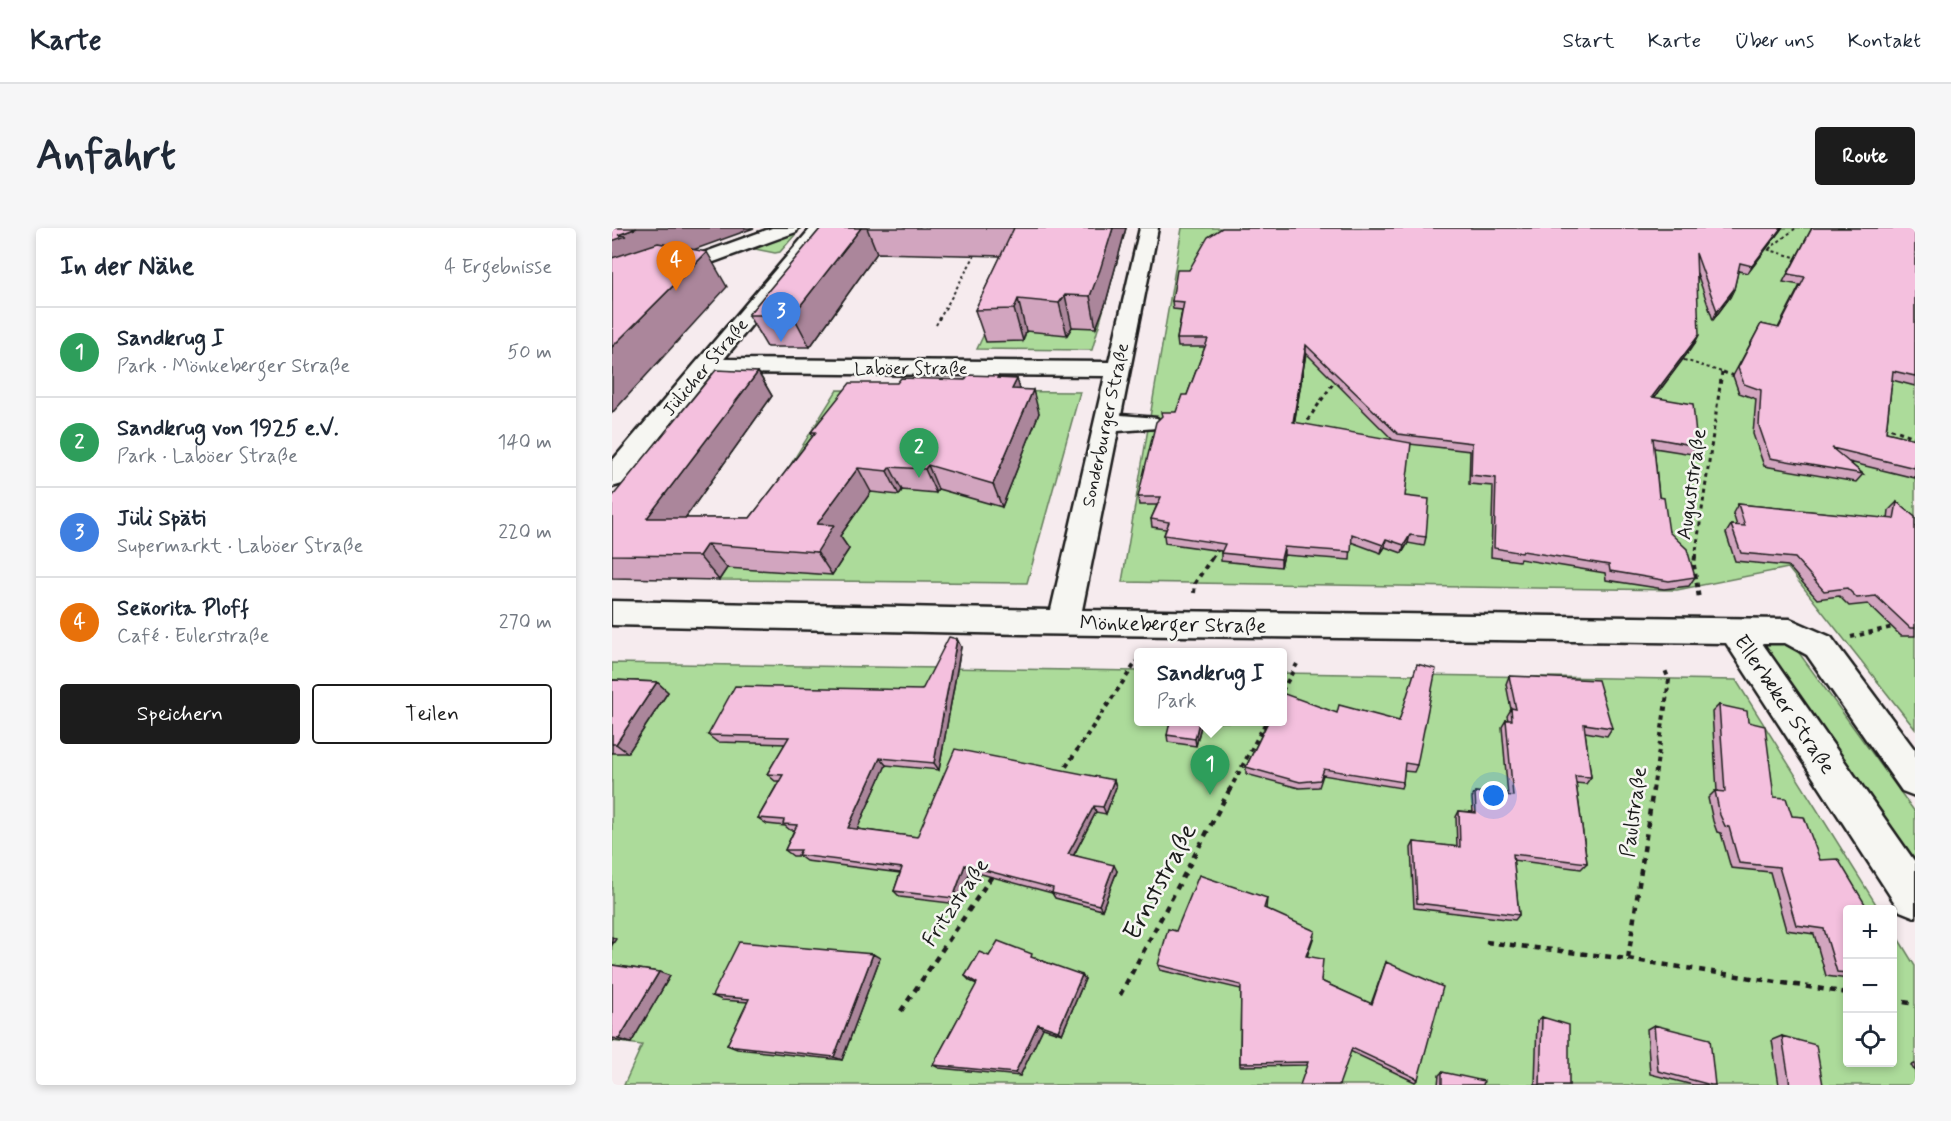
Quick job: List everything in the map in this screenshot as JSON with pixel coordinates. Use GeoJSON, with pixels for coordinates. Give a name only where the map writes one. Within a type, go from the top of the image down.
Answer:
{"type":"FeatureCollection","features":[{"type":"Feature","properties":{"kind":"street"},"geometry":{"type":"LineString","coordinates":[[612,293],[789,228]]}},
{"type":"Feature","properties":{"kind":"street","name":"Jülicher Straße"},"geometry":{"type":"LineString","coordinates":[[612,478],[704,366],[778,259],[821,228]]}},
{"type":"Feature","properties":{"kind":"street","name":"Sonderburger Straße"},"geometry":{"type":"LineString","coordinates":[[1064,622],[1149,228]]}},
{"type":"Feature","properties":{"kind":"street"},"geometry":{"type":"LineString","coordinates":[[727,250],[778,259]]}},
{"type":"Feature","properties":{"kind":"street","name":"Laböer Straße"},"geometry":{"type":"LineString","coordinates":[[704,366],[1117,369]]}},
{"type":"Feature","properties":{"kind":"street"},"geometry":{"type":"LineString","coordinates":[[1106,423],[1148,423]]}},
{"type":"Feature","properties":{"kind":"street","name":"Mönkeberger Straße"},"geometry":{"type":"LineString","coordinates":[[612,613],[1064,622],[1735,630]]}},
{"type":"Feature","properties":{"kind":"street","name":"Ellerbeker Straße"},"geometry":{"type":"LineString","coordinates":[[1735,630],[1790,631],[1819,646],[1915,778]]}},
{"type":"Feature","properties":{"kind":"street","name":"Ellerbeker Straße"},"geometry":{"type":"LineString","coordinates":[[1735,630],[1915,897]]}},
{"type":"Feature","properties":{"kind":"path"},"geometry":{"type":"LineString","coordinates":[[1768,250],[1796,228]]}},
{"type":"Feature","properties":{"kind":"path"},"geometry":{"type":"LineString","coordinates":[[1758,247],[1802,259]]}},
{"type":"Feature","properties":{"kind":"path"},"geometry":{"type":"LineString","coordinates":[[936,325],[975,255]]}},
{"type":"Feature","properties":{"kind":"path"},"geometry":{"type":"LineString","coordinates":[[1677,357],[1744,379]]}},
{"type":"Feature","properties":{"kind":"path","name":"Auguststraße"},"geometry":{"type":"LineString","coordinates":[[1699,599],[1694,565],[1722,372]]}},
{"type":"Feature","properties":{"kind":"path"},"geometry":{"type":"LineString","coordinates":[[1303,427],[1337,378]]}},
{"type":"Feature","properties":{"kind":"path"},"geometry":{"type":"LineString","coordinates":[[1874,423],[1915,437]]}},
{"type":"Feature","properties":{"kind":"path"},"geometry":{"type":"LineString","coordinates":[[1194,592],[1195,584],[1222,544]]}},
{"type":"Feature","properties":{"kind":"path"},"geometry":{"type":"LineString","coordinates":[[1845,638],[1905,624]]}},
{"type":"Feature","properties":{"kind":"path"},"geometry":{"type":"LineString","coordinates":[[1287,682],[1297,664]]}},
{"type":"Feature","properties":{"kind":"path"},"geometry":{"type":"LineString","coordinates":[[1058,778],[1134,665]]}},
{"type":"Feature","properties":{"kind":"path","name":"Paulstraße"},"geometry":{"type":"LineString","coordinates":[[1628,959],[1669,680],[1665,670]]}},
{"type":"Feature","properties":{"kind":"path","name":"Ernststraße"},"geometry":{"type":"LineString","coordinates":[[1120,995],[1264,726]]}},
{"type":"Feature","properties":{"kind":"path","name":"Fritzstraße"},"geometry":{"type":"LineString","coordinates":[[901,1011],[999,866]]}},
{"type":"Feature","properties":{"kind":"path"},"geometry":{"type":"LineString","coordinates":[[1486,942],[1628,959],[1843,992]]}},
{"type":"Feature","properties":{"kind":"path"},"geometry":{"type":"LineString","coordinates":[[1897,1001],[1915,1004]]}},
{"type":"Feature","properties":{"kind":"green space"},"geometry":{"type":"Polygon","coordinates":[[[768,228],[801,228],[780,252],[775,253],[726,243],[768,228]]]}},
{"type":"Feature","properties":{"kind":"green space"},"geometry":{"type":"Polygon","coordinates":[[[1182,228],[1915,228],[1915,729],[1788,568],[1677,590],[1122,582],[1182,228]]]}},
{"type":"Feature","properties":{"kind":"green space"},"geometry":{"type":"Polygon","coordinates":[[[1005,290],[1109,290],[1092,350],[977,349],[1005,290]]]}},
{"type":"Feature","properties":{"kind":"green space"},"geometry":{"type":"Polygon","coordinates":[[[837,390],[1080,392],[1027,583],[719,580],[837,390]]]}},
{"type":"Feature","properties":{"kind":"green space"},"geometry":{"type":"Polygon","coordinates":[[[1780,640],[1794,646],[1915,812],[1915,872],[1762,646],[1764,642],[1780,640]]]}},
{"type":"Feature","properties":{"kind":"green space"},"geometry":{"type":"Polygon","coordinates":[[[612,663],[1134,671],[1134,726],[1287,726],[1287,673],[1736,680],[1877,905],[1843,905],[1843,1067],[1897,1067],[1897,937],[1915,966],[1915,1085],[624,1085],[642,1045],[612,1041],[612,663]]]}},
{"type":"Feature","properties":{"kind":"building"},"geometry":{"type":"Polygon","coordinates":[[[612,228],[637,228],[618,235],[626,236],[612,241],[612,228]]]}},
{"type":"Feature","properties":{"kind":"building"},"geometry":{"type":"Polygon","coordinates":[[[821,228],[861,228],[793,315],[748,315],[821,228]]]}},
{"type":"Feature","properties":{"kind":"building"},"geometry":{"type":"Polygon","coordinates":[[[1014,228],[1113,228],[1090,296],[1065,295],[1059,303],[1018,299],[1014,309],[975,310],[1014,228]]]}},
{"type":"Feature","properties":{"kind":"building"},"geometry":{"type":"Polygon","coordinates":[[[1222,228],[1781,228],[1752,266],[1740,263],[1734,289],[1717,311],[1696,253],[1699,335],[1652,397],[1693,404],[1697,446],[1653,438],[1659,497],[1664,498],[1669,532],[1687,549],[1695,577],[1669,581],[1610,571],[1609,565],[1494,548],[1496,478],[1471,475],[1472,443],[1398,434],[1306,345],[1293,422],[1411,443],[1405,496],[1429,499],[1426,537],[1410,535],[1404,545],[1386,539],[1383,545],[1352,534],[1351,552],[1284,547],[1281,559],[1221,553],[1225,544],[1164,535],[1169,522],[1151,519],[1161,497],[1138,497],[1156,422],[1162,416],[1161,412],[1176,412],[1182,395],[1187,395],[1208,339],[1177,339],[1184,302],[1172,301],[1177,270],[1189,270],[1208,237],[1222,228]]]}},
{"type":"Feature","properties":{"kind":"building"},"geometry":{"type":"Polygon","coordinates":[[[1812,228],[1915,228],[1915,376],[1893,371],[1886,432],[1915,439],[1915,468],[1832,448],[1863,474],[1770,458],[1759,426],[1761,390],[1744,384],[1738,368],[1761,324],[1779,328],[1805,277],[1788,274],[1812,228]]]}},
{"type":"Feature","properties":{"kind":"building"},"geometry":{"type":"Polygon","coordinates":[[[658,243],[707,252],[612,347],[612,258],[658,243]]]}},
{"type":"Feature","properties":{"kind":"building"},"geometry":{"type":"Polygon","coordinates":[[[716,370],[758,372],[647,518],[750,518],[816,432],[811,432],[850,383],[897,383],[901,378],[965,380],[968,375],[998,376],[997,378],[1017,379],[1012,389],[1033,390],[993,484],[928,465],[925,469],[890,467],[887,471],[858,468],[817,524],[834,525],[817,552],[707,544],[699,556],[612,555],[612,497],[716,370]]]}},
{"type":"Feature","properties":{"kind":"building"},"geometry":{"type":"Polygon","coordinates":[[[1897,502],[1915,517],[1915,628],[1910,628],[1876,596],[1857,598],[1847,588],[1824,591],[1795,558],[1741,553],[1731,525],[1745,526],[1738,504],[1894,519],[1897,502]]]}},
{"type":"Feature","properties":{"kind":"building"},"geometry":{"type":"Polygon","coordinates":[[[949,637],[957,639],[934,763],[880,758],[848,828],[917,837],[955,749],[1114,780],[1103,807],[1094,806],[1068,854],[1114,865],[1099,905],[1052,893],[1053,888],[965,865],[953,898],[894,891],[902,868],[798,855],[801,850],[785,850],[797,825],[783,824],[784,820],[758,818],[783,775],[767,774],[789,737],[708,735],[735,686],[922,690],[949,637]]]}},
{"type":"Feature","properties":{"kind":"building"},"geometry":{"type":"Polygon","coordinates":[[[1417,664],[1436,669],[1417,765],[1405,763],[1403,782],[1324,769],[1320,780],[1300,782],[1246,767],[1266,726],[1287,726],[1287,695],[1337,713],[1339,705],[1399,721],[1417,664]]]}},
{"type":"Feature","properties":{"kind":"building"},"geometry":{"type":"Polygon","coordinates":[[[1509,676],[1598,680],[1612,728],[1584,724],[1591,777],[1575,776],[1587,863],[1513,854],[1519,915],[1417,903],[1414,842],[1460,847],[1459,811],[1476,813],[1475,792],[1513,796],[1506,720],[1512,720],[1511,708],[1516,709],[1509,676]]]}},
{"type":"Feature","properties":{"kind":"building"},"geometry":{"type":"Polygon","coordinates":[[[612,680],[657,682],[616,744],[612,744],[612,680]]]}},
{"type":"Feature","properties":{"kind":"building"},"geometry":{"type":"Polygon","coordinates":[[[1719,705],[1747,711],[1748,722],[1765,726],[1774,797],[1786,798],[1792,816],[1804,817],[1820,860],[1838,859],[1866,905],[1843,905],[1843,973],[1837,972],[1824,929],[1796,925],[1779,867],[1739,863],[1729,827],[1725,826],[1720,815],[1715,791],[1725,792],[1719,705]]]}},
{"type":"Feature","properties":{"kind":"building"},"geometry":{"type":"Polygon","coordinates":[[[1169,726],[1198,726],[1195,739],[1167,735],[1169,726]]]}},
{"type":"Feature","properties":{"kind":"building"},"geometry":{"type":"Polygon","coordinates":[[[1199,875],[1267,898],[1264,908],[1315,931],[1306,956],[1323,959],[1321,981],[1372,1004],[1386,962],[1443,987],[1418,1079],[1352,1048],[1339,1085],[1300,1085],[1308,1062],[1240,1063],[1241,985],[1158,965],[1168,929],[1176,931],[1199,875]]]}},
{"type":"Feature","properties":{"kind":"building"},"geometry":{"type":"Polygon","coordinates":[[[998,941],[1032,954],[1031,957],[1082,975],[1058,1031],[1038,1024],[1015,1073],[933,1065],[977,983],[965,976],[979,952],[989,956],[998,941]]]}},
{"type":"Feature","properties":{"kind":"building"},"geometry":{"type":"Polygon","coordinates":[[[739,942],[873,954],[834,1057],[727,1045],[749,999],[712,996],[739,942]]]}},
{"type":"Feature","properties":{"kind":"building"},"geometry":{"type":"Polygon","coordinates":[[[612,965],[659,972],[619,1039],[612,1038],[612,965]]]}},
{"type":"Feature","properties":{"kind":"building"},"geometry":{"type":"Polygon","coordinates":[[[1542,1017],[1569,1025],[1569,1085],[1540,1085],[1542,1017]]]}},
{"type":"Feature","properties":{"kind":"building"},"geometry":{"type":"Polygon","coordinates":[[[1654,1025],[1710,1039],[1715,1085],[1658,1071],[1654,1025]]]}},
{"type":"Feature","properties":{"kind":"building"},"geometry":{"type":"Polygon","coordinates":[[[1782,1036],[1816,1045],[1823,1085],[1790,1085],[1782,1036]]]}},
{"type":"Feature","properties":{"kind":"building"},"geometry":{"type":"Polygon","coordinates":[[[1442,1072],[1484,1081],[1483,1085],[1442,1085],[1442,1072]]]}},
{"type":"Feature","properties":{"kind":"place","name":"Señorita Ploff"},"geometry":{"type":"Point","coordinates":[676,291]}},
{"type":"Feature","properties":{"kind":"place","name":"Jüli Späti"},"geometry":{"type":"Point","coordinates":[781,342]}},
{"type":"Feature","properties":{"kind":"place","name":"Sandkrug von 1925 e.V."},"geometry":{"type":"Point","coordinates":[919,478]}},
{"type":"Feature","properties":{"kind":"place","name":"Sandkrug I"},"geometry":{"type":"Point","coordinates":[1210,795]}}]}
